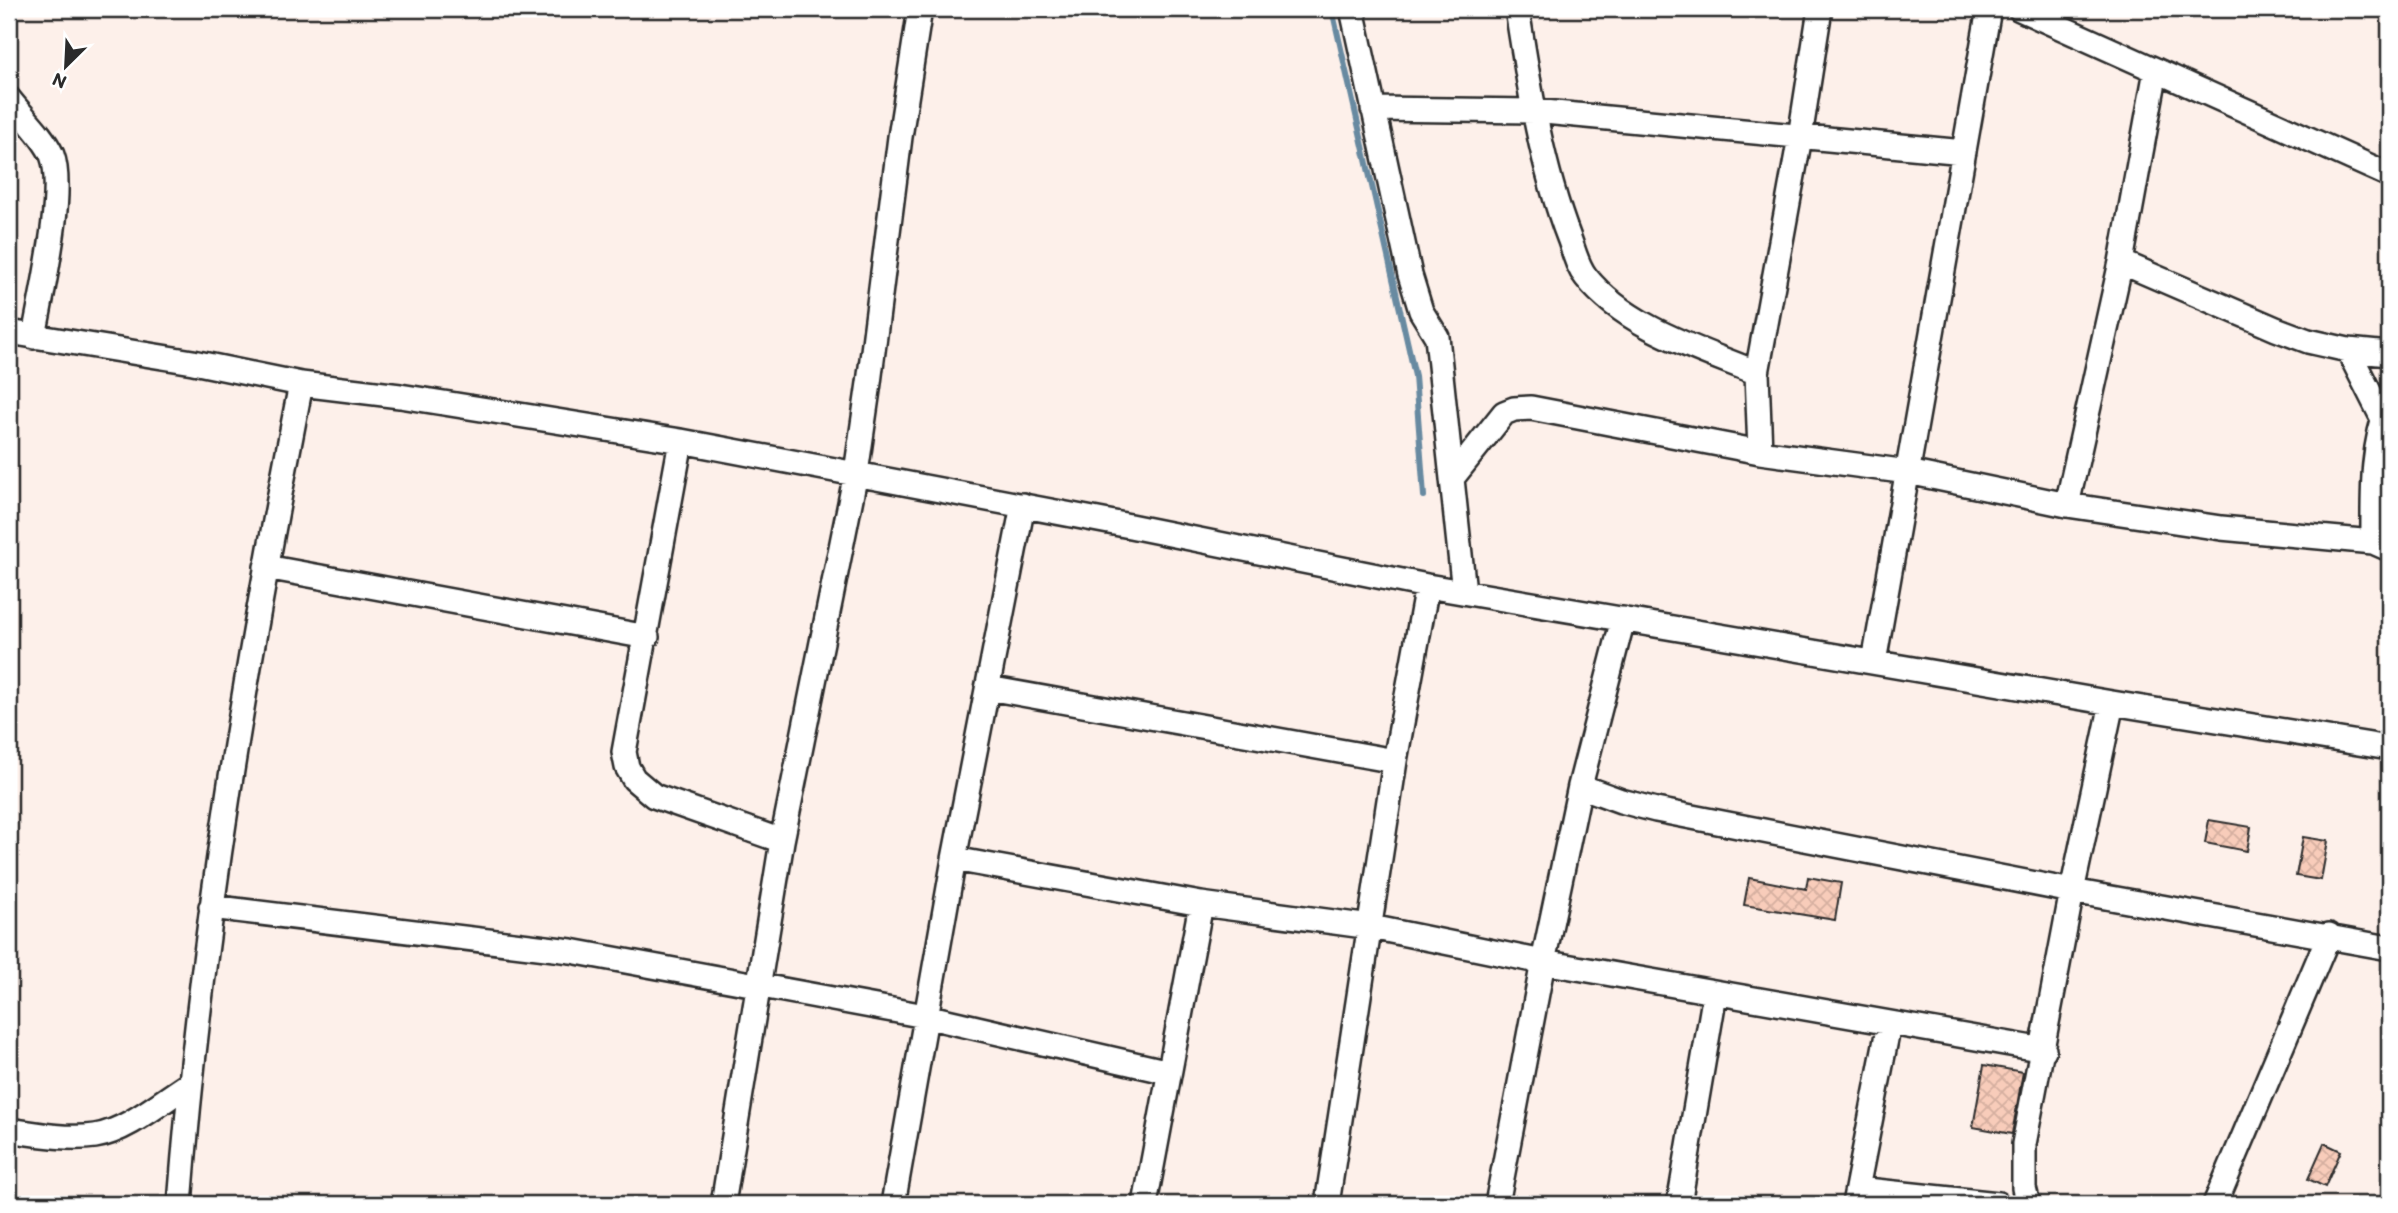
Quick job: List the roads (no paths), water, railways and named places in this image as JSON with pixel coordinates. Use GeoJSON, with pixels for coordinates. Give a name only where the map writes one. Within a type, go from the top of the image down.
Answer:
{"type":"FeatureCollection","features":[{"type":"Feature","properties":{"kind":"street"},"geometry":{"type":"LineString","coordinates":[[723,1204],[782,841],[856,473],[900,137],[920,9]]}},
{"type":"Feature","properties":{"kind":"street"},"geometry":{"type":"LineString","coordinates":[[1352,9],[1410,275],[1421,310],[1437,337],[1464,592]]}},
{"type":"Feature","properties":{"kind":"street"},"geometry":{"type":"LineString","coordinates":[[1517,9],[1534,111],[1558,209],[1580,269],[1587,279],[1630,315],[1661,333],[1757,373]]}},
{"type":"Feature","properties":{"kind":"street"},"geometry":{"type":"LineString","coordinates":[[1760,452],[1757,373],[1800,137],[1820,9]]}},
{"type":"Feature","properties":{"kind":"street"},"geometry":{"type":"LineString","coordinates":[[1874,662],[1989,9]]}},
{"type":"Feature","properties":{"kind":"street"},"geometry":{"type":"LineString","coordinates":[[2020,9],[2389,175]]}},
{"type":"Feature","properties":{"kind":"street"},"geometry":{"type":"LineString","coordinates":[[2067,505],[2121,262],[2156,70]]}},
{"type":"Feature","properties":{"kind":"street"},"geometry":{"type":"LineString","coordinates":[[9,99],[49,149],[57,174],[55,215],[34,337]]}},
{"type":"Feature","properties":{"kind":"street"},"geometry":{"type":"LineString","coordinates":[[1373,109],[1534,111],[1964,152]]}},
{"type":"Feature","properties":{"kind":"street"},"geometry":{"type":"LineString","coordinates":[[2121,262],[2308,341],[2348,350],[2389,354]]}},
{"type":"Feature","properties":{"kind":"street"},"geometry":{"type":"LineString","coordinates":[[9,332],[194,362],[301,384],[400,396],[681,441],[1023,505],[1427,586],[2389,748]]}},
{"type":"Feature","properties":{"kind":"street"},"geometry":{"type":"LineString","coordinates":[[1453,477],[1497,419],[1514,409],[1531,408],[1760,452],[1908,472],[2067,505],[2221,528],[2381,545],[2372,470],[2386,411],[2348,350]]}},
{"type":"Feature","properties":{"kind":"street"},"geometry":{"type":"LineString","coordinates":[[180,1204],[189,1084],[211,906],[266,567],[301,384]]}},
{"type":"Feature","properties":{"kind":"street"},"geometry":{"type":"LineString","coordinates":[[681,441],[624,752],[634,779],[654,796],[782,841]]}},
{"type":"Feature","properties":{"kind":"street"},"geometry":{"type":"LineString","coordinates":[[893,1204],[954,859],[1023,505]]}},
{"type":"Feature","properties":{"kind":"street"},"geometry":{"type":"LineString","coordinates":[[266,567],[647,637]]}},
{"type":"Feature","properties":{"kind":"street"},"geometry":{"type":"LineString","coordinates":[[1327,1204],[1395,761],[1427,586]]}},
{"type":"Feature","properties":{"kind":"street"},"geometry":{"type":"LineString","coordinates":[[1497,1204],[1580,786],[1623,619]]}},
{"type":"Feature","properties":{"kind":"street"},"geometry":{"type":"LineString","coordinates":[[988,688],[1395,761]]}},
{"type":"Feature","properties":{"kind":"street"},"geometry":{"type":"LineString","coordinates":[[2028,1204],[2024,1188],[2024,1144],[2072,891],[2112,703]]}},
{"type":"Feature","properties":{"kind":"street"},"geometry":{"type":"LineString","coordinates":[[1580,786],[1656,810],[2072,891],[2329,935],[2389,948]]}},
{"type":"Feature","properties":{"kind":"street"},"geometry":{"type":"LineString","coordinates":[[954,859],[1201,904],[1371,927],[1543,962],[2043,1050]]}},
{"type":"Feature","properties":{"kind":"street"},"geometry":{"type":"LineString","coordinates":[[1145,1204],[1201,904]]}},
{"type":"Feature","properties":{"kind":"street"},"geometry":{"type":"LineString","coordinates":[[211,906],[571,951],[925,1016],[1169,1072]]}},
{"type":"Feature","properties":{"kind":"street"},"geometry":{"type":"LineString","coordinates":[[2215,1204],[2329,935]]}},
{"type":"Feature","properties":{"kind":"street"},"geometry":{"type":"LineString","coordinates":[[1679,1204],[1715,993]]}},
{"type":"Feature","properties":{"kind":"street"},"geometry":{"type":"LineString","coordinates":[[1889,1024],[1856,1197],[1998,1204]]}},
{"type":"Feature","properties":{"kind":"street"},"geometry":{"type":"LineString","coordinates":[[9,1130],[95,1136],[119,1129],[189,1084]]}},
{"type":"Feature","properties":{"kind":"waterway"},"geometry":{"type":"LineString","coordinates":[[1332,9],[1415,376],[1424,496]]}}]}
